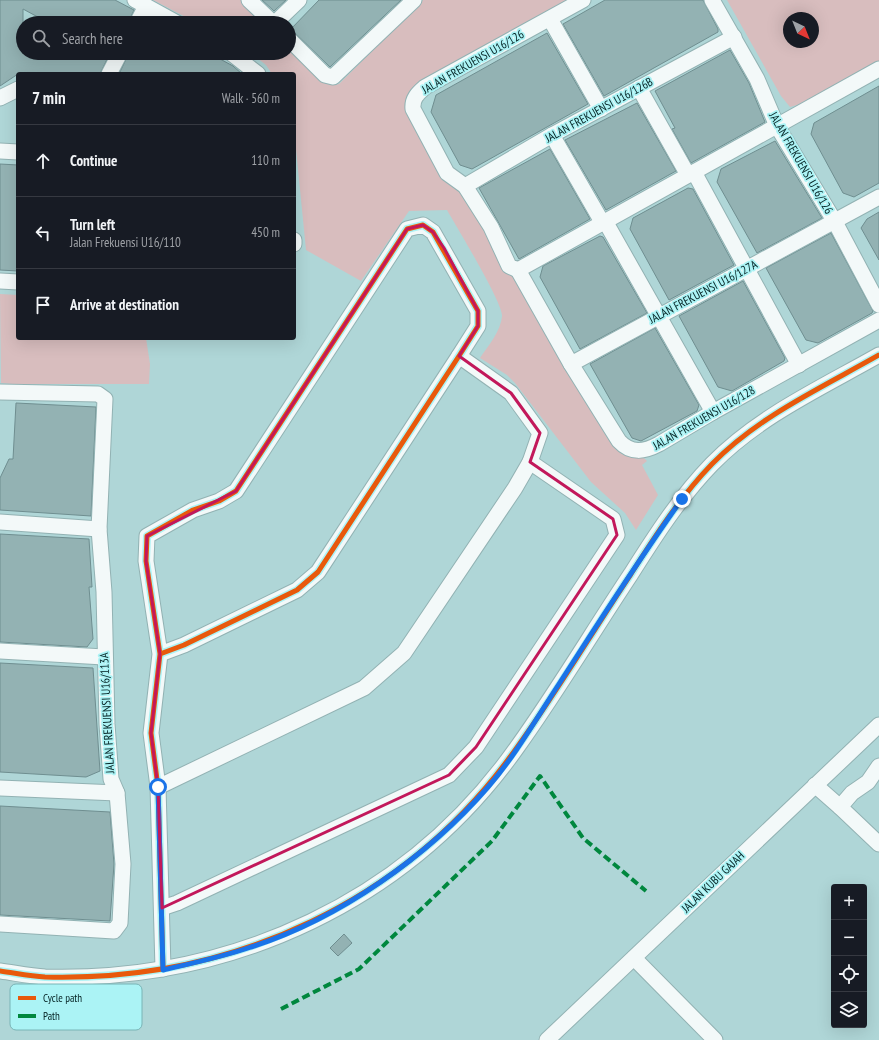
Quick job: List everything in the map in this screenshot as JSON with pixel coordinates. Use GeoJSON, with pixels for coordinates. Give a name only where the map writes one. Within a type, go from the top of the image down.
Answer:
{"type":"FeatureCollection","features":[{"type":"Feature","properties":{"kind":"street"},"geometry":{"type":"LineString","coordinates":[[249,0],[266,16]]}},
{"type":"Feature","properties":{"kind":"street"},"geometry":{"type":"LineString","coordinates":[[282,16],[299,0]]}},
{"type":"Feature","properties":{"kind":"street"},"geometry":{"type":"LineString","coordinates":[[296,46],[325,75],[330,78],[333,77],[414,0]]}},
{"type":"Feature","properties":{"kind":"street","name":"JALAN FREKUENSI U16/126"},"geometry":{"type":"LineString","coordinates":[[465,186],[447,173],[414,110],[413,103],[415,98],[425,88],[583,0]]}},
{"type":"Feature","properties":{"kind":"street","name":"JALAN FREKUENSI U16/126"},"geometry":{"type":"LineString","coordinates":[[712,0],[757,79],[777,126],[835,222],[879,305]]}},
{"type":"Feature","properties":{"kind":"street"},"geometry":{"type":"LineString","coordinates":[[138,16],[141,3],[164,16]]}},
{"type":"Feature","properties":{"kind":"street"},"geometry":{"type":"LineString","coordinates":[[550,19],[601,109]]}},
{"type":"Feature","properties":{"kind":"street","name":"JALAN FREKUENSI U16/126B"},"geometry":{"type":"LineString","coordinates":[[465,186],[552,135],[734,37]]}},
{"type":"Feature","properties":{"kind":"street"},"geometry":{"type":"LineString","coordinates":[[110,72],[116,60]]}},
{"type":"Feature","properties":{"kind":"street"},"geometry":{"type":"LineString","coordinates":[[240,60],[255,72]]}},
{"type":"Feature","properties":{"kind":"street"},"geometry":{"type":"LineString","coordinates":[[518,270],[879,69]]}},
{"type":"Feature","properties":{"kind":"street"},"geometry":{"type":"LineString","coordinates":[[639,88],[747,268],[799,365]]}},
{"type":"Feature","properties":{"kind":"street"},"geometry":{"type":"LineString","coordinates":[[0,98],[16,89]]}},
{"type":"Feature","properties":{"kind":"street"},"geometry":{"type":"LineString","coordinates":[[552,135],[604,222],[713,412]]}},
{"type":"Feature","properties":{"kind":"street"},"geometry":{"type":"LineString","coordinates":[[0,151],[16,152]]}},
{"type":"Feature","properties":{"kind":"street","name":"JALAN FREKUENSI U16/128"},"geometry":{"type":"LineString","coordinates":[[465,186],[491,227],[509,266],[518,270],[571,364],[619,441],[630,450],[643,451],[651,448],[879,320]]}},
{"type":"Feature","properties":{"kind":"street","name":"JALAN FREKUENSI U16/127A"},"geometry":{"type":"LineString","coordinates":[[571,364],[879,197]]}},
{"type":"Feature","properties":{"kind":"street"},"geometry":{"type":"LineString","coordinates":[[160,654],[184,645],[297,590],[318,572],[478,326],[478,311],[433,232],[423,225],[407,229],[236,492],[219,501],[193,510],[147,536],[146,561],[160,654],[151,733],[158,787],[163,970]]}},
{"type":"Feature","properties":{"kind":"street"},"geometry":{"type":"LineString","coordinates":[[0,282],[16,282]]}},
{"type":"Feature","properties":{"kind":"street"},"geometry":{"type":"LineString","coordinates":[[0,971],[42,977],[98,976],[163,970],[205,961],[253,947],[298,928],[341,906],[382,881],[422,851],[470,807],[489,785],[519,745],[651,543],[682,499],[711,466],[732,445],[771,416],[879,355]]}},
{"type":"Feature","properties":{"kind":"street"},"geometry":{"type":"LineString","coordinates":[[158,787],[364,688],[404,653],[516,488],[530,462],[540,433],[511,393],[459,356]]}},
{"type":"Feature","properties":{"kind":"street","name":"JALAN FREKUENSI U16/113A"},"geometry":{"type":"LineString","coordinates":[[0,392],[98,394],[103,396],[106,402],[99,529],[104,592],[104,658],[111,779],[117,793],[123,864],[120,923],[117,929],[111,931],[0,924]]}},
{"type":"Feature","properties":{"kind":"street"},"geometry":{"type":"LineString","coordinates":[[162,908],[177,903],[448,775],[476,747],[617,535],[613,519],[530,462]]}},
{"type":"Feature","properties":{"kind":"street"},"geometry":{"type":"LineString","coordinates":[[0,522],[99,529]]}},
{"type":"Feature","properties":{"kind":"street"},"geometry":{"type":"LineString","coordinates":[[0,651],[104,658]]}},
{"type":"Feature","properties":{"kind":"street","name":"JALAN KUBU GAJAH"},"geometry":{"type":"LineString","coordinates":[[547,1040],[879,724]]}},
{"type":"Feature","properties":{"kind":"street"},"geometry":{"type":"LineString","coordinates":[[840,807],[852,793],[868,782],[879,766]]}},
{"type":"Feature","properties":{"kind":"street"},"geometry":{"type":"LineString","coordinates":[[815,785],[879,844]]}},
{"type":"Feature","properties":{"kind":"street"},"geometry":{"type":"LineString","coordinates":[[0,788],[117,793]]}},
{"type":"Feature","properties":{"kind":"street"},"geometry":{"type":"LineString","coordinates":[[634,958],[715,1040]]}},
{"type":"Feature","properties":{"kind":"highlighted area"},"geometry":{"type":"Polygon","coordinates":[[[423,225],[433,232],[444,248],[478,311],[478,326],[459,356],[511,393],[540,433],[530,462],[613,519],[617,535],[476,747],[449,775],[162,908],[158,787],[151,733],[160,654],[146,561],[147,536],[236,491],[407,229],[423,225]]]}},
{"type":"Feature","properties":{"kind":"shaded area"},"geometry":{"type":"Polygon","coordinates":[[[153,0],[242,0],[259,16],[184,16],[153,0]]]}},
{"type":"Feature","properties":{"kind":"shaded area"},"geometry":{"type":"Polygon","coordinates":[[[423,0],[571,0],[421,83],[410,113],[465,185],[614,447],[622,454],[639,457],[647,461],[642,465],[658,495],[636,530],[625,513],[591,482],[515,383],[507,375],[480,358],[497,333],[502,316],[495,296],[447,210],[409,211],[361,281],[306,250],[296,149],[296,72],[271,72],[266,65],[260,60],[296,60],[296,52],[325,82],[334,85],[339,84],[423,0]]]}},
{"type":"Feature","properties":{"kind":"shaded area"},"geometry":{"type":"Polygon","coordinates":[[[727,0],[879,0],[879,62],[869,69],[797,105],[790,107],[781,96],[727,0]]]}},
{"type":"Feature","properties":{"kind":"shaded area"},"geometry":{"type":"Polygon","coordinates":[[[0,294],[16,295],[16,340],[146,340],[150,364],[149,384],[1,383],[0,294]]]}},
{"type":"Feature","properties":{"kind":"building"},"geometry":{"type":"Polygon","coordinates":[[[0,0],[115,0],[134,10],[131,16],[36,16],[23,9],[23,16],[16,16],[16,60],[107,60],[101,72],[16,72],[16,75],[0,86],[0,0]]]}},
{"type":"Feature","properties":{"kind":"building"},"geometry":{"type":"Polygon","coordinates":[[[262,0],[286,0],[274,11],[262,0]]]}},
{"type":"Feature","properties":{"kind":"building"},"geometry":{"type":"Polygon","coordinates":[[[319,0],[401,0],[330,67],[296,34],[296,24],[319,0]]]}},
{"type":"Feature","properties":{"kind":"building"},"geometry":{"type":"Polygon","coordinates":[[[605,0],[703,0],[718,29],[718,32],[604,96],[563,24],[605,0]]]}},
{"type":"Feature","properties":{"kind":"building"},"geometry":{"type":"Polygon","coordinates":[[[547,33],[588,104],[472,169],[460,165],[431,112],[436,95],[547,33]]]}},
{"type":"Feature","properties":{"kind":"building"},"geometry":{"type":"Polygon","coordinates":[[[730,50],[749,83],[765,122],[691,163],[672,129],[675,128],[655,91],[730,50]]]}},
{"type":"Feature","properties":{"kind":"building"},"geometry":{"type":"Polygon","coordinates":[[[126,60],[222,60],[233,66],[240,72],[120,72],[126,60]]]}},
{"type":"Feature","properties":{"kind":"building"},"geometry":{"type":"Polygon","coordinates":[[[879,86],[879,183],[854,197],[843,193],[811,134],[814,123],[879,86]]]}},
{"type":"Feature","properties":{"kind":"building"},"geometry":{"type":"Polygon","coordinates":[[[637,103],[676,171],[606,210],[565,140],[637,103]]]}},
{"type":"Feature","properties":{"kind":"building"},"geometry":{"type":"Polygon","coordinates":[[[775,141],[822,218],[757,253],[717,182],[721,169],[775,141]]]}},
{"type":"Feature","properties":{"kind":"building"},"geometry":{"type":"Polygon","coordinates":[[[550,149],[590,219],[519,259],[479,188],[550,149]]]}},
{"type":"Feature","properties":{"kind":"building"},"geometry":{"type":"Polygon","coordinates":[[[0,164],[16,165],[16,271],[0,270],[0,164]]]}},
{"type":"Feature","properties":{"kind":"building"},"geometry":{"type":"Polygon","coordinates":[[[688,188],[693,189],[734,265],[669,300],[630,229],[633,218],[688,188]]]}},
{"type":"Feature","properties":{"kind":"building"},"geometry":{"type":"Polygon","coordinates":[[[879,212],[879,260],[861,228],[867,219],[879,212]]]}},
{"type":"Feature","properties":{"kind":"building"},"geometry":{"type":"Polygon","coordinates":[[[831,233],[873,311],[872,313],[818,343],[806,340],[766,268],[831,233]]]}},
{"type":"Feature","properties":{"kind":"building"},"geometry":{"type":"Polygon","coordinates":[[[600,236],[603,237],[647,313],[580,349],[540,277],[543,266],[600,236]]]}},
{"type":"Feature","properties":{"kind":"building"},"geometry":{"type":"Polygon","coordinates":[[[743,281],[785,358],[784,361],[732,391],[718,387],[679,316],[743,281]]]}},
{"type":"Feature","properties":{"kind":"building"},"geometry":{"type":"Polygon","coordinates":[[[655,328],[699,405],[697,411],[641,441],[632,438],[590,364],[655,328]]]}},
{"type":"Feature","properties":{"kind":"building"},"geometry":{"type":"Polygon","coordinates":[[[16,403],[96,407],[91,516],[0,510],[0,478],[9,459],[13,459],[16,403]]]}},
{"type":"Feature","properties":{"kind":"building"},"geometry":{"type":"Polygon","coordinates":[[[0,534],[89,539],[92,587],[89,587],[93,639],[87,647],[0,642],[0,534]]]}},
{"type":"Feature","properties":{"kind":"building"},"geometry":{"type":"Polygon","coordinates":[[[0,663],[93,668],[100,771],[86,777],[0,772],[0,663]]]}},
{"type":"Feature","properties":{"kind":"building"},"geometry":{"type":"Polygon","coordinates":[[[0,806],[110,812],[114,864],[110,921],[0,915],[0,806]]]}},
{"type":"Feature","properties":{"kind":"building"},"geometry":{"type":"Polygon","coordinates":[[[344,934],[352,943],[338,956],[330,948],[344,934]]]}},
{"type":"Feature","properties":{"kind":"marked path"},"geometry":{"type":"LineString","coordinates":[[281,1009],[359,969],[492,841],[540,776],[583,838],[646,891]]}},
{"type":"Feature","properties":{"kind":"cycle path"},"geometry":{"type":"LineString","coordinates":[[160,654],[184,645],[297,590],[318,572],[478,326],[478,311],[433,232],[423,225],[407,229],[236,491],[219,501],[193,510],[147,536],[146,561],[160,654],[151,733],[158,787],[163,969]]}},
{"type":"Feature","properties":{"kind":"cycle path"},"geometry":{"type":"LineString","coordinates":[[0,971],[45,977],[115,975],[183,965],[249,947],[311,922],[370,889],[425,848],[474,801],[533,725],[668,517],[712,464],[730,447],[770,417],[813,391],[879,355]]}},
{"type":"Feature","properties":{"kind":"route"},"geometry":{"type":"LineString","coordinates":[[158,787],[163,970],[205,961],[253,947],[298,928],[341,906],[382,881],[422,851],[470,807],[489,785],[519,745],[651,543],[682,499]]}}]}
